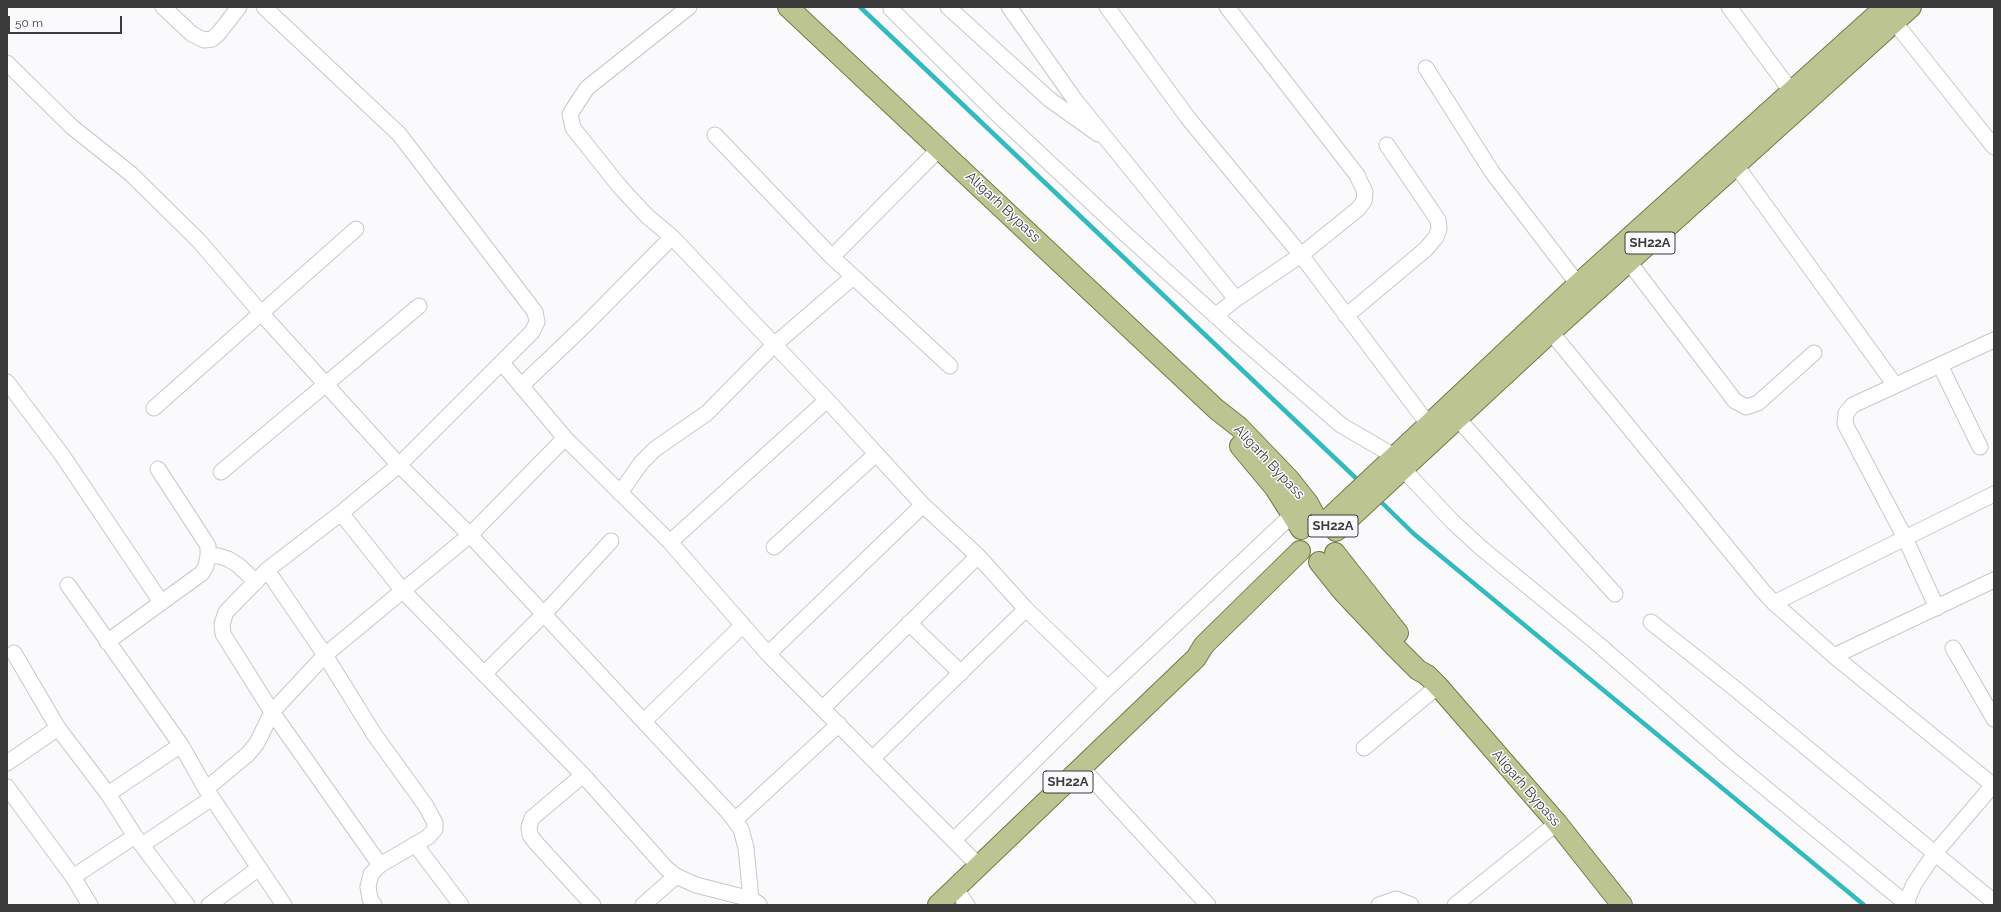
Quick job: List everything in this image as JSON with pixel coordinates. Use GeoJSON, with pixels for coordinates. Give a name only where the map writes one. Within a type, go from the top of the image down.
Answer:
{"type":"FeatureCollection","features":[{"type":"Feature","properties":{"kind":"main road","name":"Aligarh Bypass"},"geometry":{"type":"LineString","coordinates":[[788,7],[940,148],[1216,409],[1231,436],[1275,488],[1322,521]]}},
{"type":"Feature","properties":{"kind":"main road","name":"SH22A"},"geometry":{"type":"LineString","coordinates":[[1316,556],[1297,537],[1322,521],[1458,420],[1551,332],[1583,291],[1629,262],[1731,158],[1791,91],[1888,12],[1911,7]]}},
{"type":"Feature","properties":{"kind":"main road","name":"SH22A"},"geometry":{"type":"LineString","coordinates":[[1392,468],[1428,424],[1583,291],[1731,158],[1888,12]]}},
{"type":"Feature","properties":{"kind":"main road","name":"SH22A"},"geometry":{"type":"LineString","coordinates":[[938,905],[961,897],[980,867],[1196,658],[1204,645],[1316,556],[1338,544],[1322,521]]}},
{"type":"Feature","properties":{"kind":"main road","name":"Aligarh Bypass"},"geometry":{"type":"LineString","coordinates":[[1316,556],[1344,593],[1418,670],[1433,681],[1557,823],[1622,905]]}},
{"type":"Feature","properties":{"kind":"street"},"geometry":{"type":"LineString","coordinates":[[163,7],[192,34],[204,40],[212,40],[238,7]]}},
{"type":"Feature","properties":{"kind":"street"},"geometry":{"type":"LineString","coordinates":[[264,7],[399,134],[535,312],[537,322],[532,332],[399,465],[341,513],[267,570],[226,612],[222,624],[222,634],[272,712],[380,865]]}},
{"type":"Feature","properties":{"kind":"street"},"geometry":{"type":"LineString","coordinates":[[689,7],[586,88],[570,114],[573,128],[620,187],[647,216],[672,238],[828,400],[923,505],[978,556],[1026,609],[1108,688]]}},
{"type":"Feature","properties":{"kind":"street"},"geometry":{"type":"LineString","coordinates":[[948,7],[1049,99],[1078,122],[1109,142]]}},
{"type":"Feature","properties":{"kind":"street"},"geometry":{"type":"LineString","coordinates":[[1010,7],[1075,100],[1236,299]]}},
{"type":"Feature","properties":{"kind":"street"},"geometry":{"type":"LineString","coordinates":[[1107,7],[1188,118],[1301,255],[1428,424]]}},
{"type":"Feature","properties":{"kind":"street"},"geometry":{"type":"LineString","coordinates":[[1215,316],[1236,299],[1301,255],[1358,208],[1364,201],[1365,192],[1363,183],[1227,7]]}},
{"type":"Feature","properties":{"kind":"street"},"geometry":{"type":"LineString","coordinates":[[1728,7],[1791,91]]}},
{"type":"Feature","properties":{"kind":"street"},"geometry":{"type":"LineString","coordinates":[[891,9],[996,113],[1215,316],[1392,468],[1480,547],[1598,644],[1736,764],[1907,904],[1914,884],[1935,852],[1994,785],[1834,656],[1774,603],[1551,332]]}},
{"type":"Feature","properties":{"kind":"street"},"geometry":{"type":"LineString","coordinates":[[1888,12],[1994,147]]}},
{"type":"Feature","properties":{"kind":"street"},"geometry":{"type":"LineString","coordinates":[[7,63],[72,127],[156,197],[199,241],[261,313],[399,465],[470,535],[735,820],[741,829],[746,848],[755,902],[696,885],[676,876],[666,868],[583,775],[403,591],[341,513]]}},
{"type":"Feature","properties":{"kind":"street"},"geometry":{"type":"LineString","coordinates":[[1426,68],[1492,172],[1583,291]]}},
{"type":"Feature","properties":{"kind":"street"},"geometry":{"type":"LineString","coordinates":[[715,135],[832,257],[950,366]]}},
{"type":"Feature","properties":{"kind":"street"},"geometry":{"type":"LineString","coordinates":[[1346,316],[1426,249],[1436,237],[1440,228],[1438,220],[1387,145]]}},
{"type":"Feature","properties":{"kind":"street"},"geometry":{"type":"LineString","coordinates":[[832,257],[940,148]]}},
{"type":"Feature","properties":{"kind":"street"},"geometry":{"type":"LineString","coordinates":[[1731,158],[1895,385]]}},
{"type":"Feature","properties":{"kind":"street"},"geometry":{"type":"LineString","coordinates":[[154,408],[356,228]]}},
{"type":"Feature","properties":{"kind":"street"},"geometry":{"type":"LineString","coordinates":[[521,386],[672,238]]}},
{"type":"Feature","properties":{"kind":"street"},"geometry":{"type":"LineString","coordinates":[[1629,262],[1735,401],[1746,407],[1758,403],[1814,353]]}},
{"type":"Feature","properties":{"kind":"street"},"geometry":{"type":"LineString","coordinates":[[620,493],[641,464],[655,449],[708,413],[774,345],[853,277]]}},
{"type":"Feature","properties":{"kind":"street"},"geometry":{"type":"LineString","coordinates":[[221,472],[325,383],[419,306]]}},
{"type":"Feature","properties":{"kind":"street"},"geometry":{"type":"LineString","coordinates":[[1937,608],[1905,538],[1845,424],[1846,413],[1853,405],[1994,340]]}},
{"type":"Feature","properties":{"kind":"street"},"geometry":{"type":"LineString","coordinates":[[502,363],[564,438],[670,542],[768,654],[980,867]]}},
{"type":"Feature","properties":{"kind":"street"},"geometry":{"type":"LineString","coordinates":[[1940,364],[1980,447]]}},
{"type":"Feature","properties":{"kind":"street"},"geometry":{"type":"LineString","coordinates":[[7,382],[62,455],[162,602]]}},
{"type":"Feature","properties":{"kind":"street"},"geometry":{"type":"LineString","coordinates":[[670,542],[828,400]]}},
{"type":"Feature","properties":{"kind":"street"},"geometry":{"type":"LineString","coordinates":[[1458,420],[1615,594]]}},
{"type":"Feature","properties":{"kind":"street"},"geometry":{"type":"LineString","coordinates":[[73,877],[139,841],[209,793],[248,754],[257,743],[272,712],[325,656],[470,535],[564,438]]}},
{"type":"Feature","properties":{"kind":"street"},"geometry":{"type":"LineString","coordinates":[[774,546],[876,454]]}},
{"type":"Feature","properties":{"kind":"street"},"geometry":{"type":"LineString","coordinates":[[107,642],[202,573],[206,566],[208,546],[158,469]]}},
{"type":"Feature","properties":{"kind":"street"},"geometry":{"type":"LineString","coordinates":[[1774,603],[1994,494]]}},
{"type":"Feature","properties":{"kind":"street"},"geometry":{"type":"LineString","coordinates":[[768,654],[923,505]]}},
{"type":"Feature","properties":{"kind":"street"},"geometry":{"type":"LineString","coordinates":[[954,840],[1108,688],[1322,521]]}},
{"type":"Feature","properties":{"kind":"street"},"geometry":{"type":"LineString","coordinates":[[484,674],[544,614],[611,541]]}},
{"type":"Feature","properties":{"kind":"street"},"geometry":{"type":"LineString","coordinates":[[208,556],[220,556],[228,559],[238,565],[256,582]]}},
{"type":"Feature","properties":{"kind":"street"},"geometry":{"type":"LineString","coordinates":[[823,708],[978,556]]}},
{"type":"Feature","properties":{"kind":"street"},"geometry":{"type":"LineString","coordinates":[[267,570],[325,656],[374,734],[434,818],[435,829],[432,833],[380,865],[371,874],[368,881],[370,899],[374,905]]}},
{"type":"Feature","properties":{"kind":"street"},"geometry":{"type":"LineString","coordinates":[[1834,656],[1994,580]]}},
{"type":"Feature","properties":{"kind":"street"},"geometry":{"type":"LineString","coordinates":[[68,585],[181,746],[209,793],[284,905]]}},
{"type":"Feature","properties":{"kind":"street"},"geometry":{"type":"LineString","coordinates":[[873,758],[1026,609]]}},
{"type":"Feature","properties":{"kind":"street"},"geometry":{"type":"LineString","coordinates":[[1651,622],[1733,687],[1994,902]]}},
{"type":"Feature","properties":{"kind":"street"},"geometry":{"type":"LineString","coordinates":[[909,623],[961,673]]}},
{"type":"Feature","properties":{"kind":"street"},"geometry":{"type":"LineString","coordinates":[[644,721],[743,625]]}},
{"type":"Feature","properties":{"kind":"street"},"geometry":{"type":"LineString","coordinates":[[1953,648],[1994,719]]}},
{"type":"Feature","properties":{"kind":"street"},"geometry":{"type":"LineString","coordinates":[[14,653],[58,728],[108,794],[139,841],[187,905]]}},
{"type":"Feature","properties":{"kind":"street"},"geometry":{"type":"LineString","coordinates":[[1364,748],[1433,681]]}},
{"type":"Feature","properties":{"kind":"street"},"geometry":{"type":"LineString","coordinates":[[735,820],[839,724]]}},
{"type":"Feature","properties":{"kind":"street"},"geometry":{"type":"LineString","coordinates":[[7,763],[58,728]]}},
{"type":"Feature","properties":{"kind":"street"},"geometry":{"type":"LineString","coordinates":[[108,794],[181,746]]}},
{"type":"Feature","properties":{"kind":"street"},"geometry":{"type":"LineString","coordinates":[[1082,768],[1208,905]]}},
{"type":"Feature","properties":{"kind":"street"},"geometry":{"type":"LineString","coordinates":[[583,775],[532,818],[529,827],[530,835],[537,844],[592,905]]}},
{"type":"Feature","properties":{"kind":"street"},"geometry":{"type":"LineString","coordinates":[[7,787],[73,877],[90,905]]}},
{"type":"Feature","properties":{"kind":"street"},"geometry":{"type":"LineString","coordinates":[[1455,905],[1557,823]]}},
{"type":"Feature","properties":{"kind":"street"},"geometry":{"type":"LineString","coordinates":[[415,844],[461,905]]}},
{"type":"Feature","properties":{"kind":"street"},"geometry":{"type":"LineString","coordinates":[[209,905],[259,868]]}},
{"type":"Feature","properties":{"kind":"street"},"geometry":{"type":"LineString","coordinates":[[643,905],[676,876]]}},
{"type":"Feature","properties":{"kind":"street"},"geometry":{"type":"LineString","coordinates":[[1379,905],[1396,899],[1411,905]]}},
{"type":"Feature","properties":{"kind":"waterway"},"geometry":{"type":"LineString","coordinates":[[860,7],[1360,482]]}},
{"type":"Feature","properties":{"kind":"waterway"},"geometry":{"type":"LineString","coordinates":[[1377,498],[1414,534],[1864,905]]}}]}
